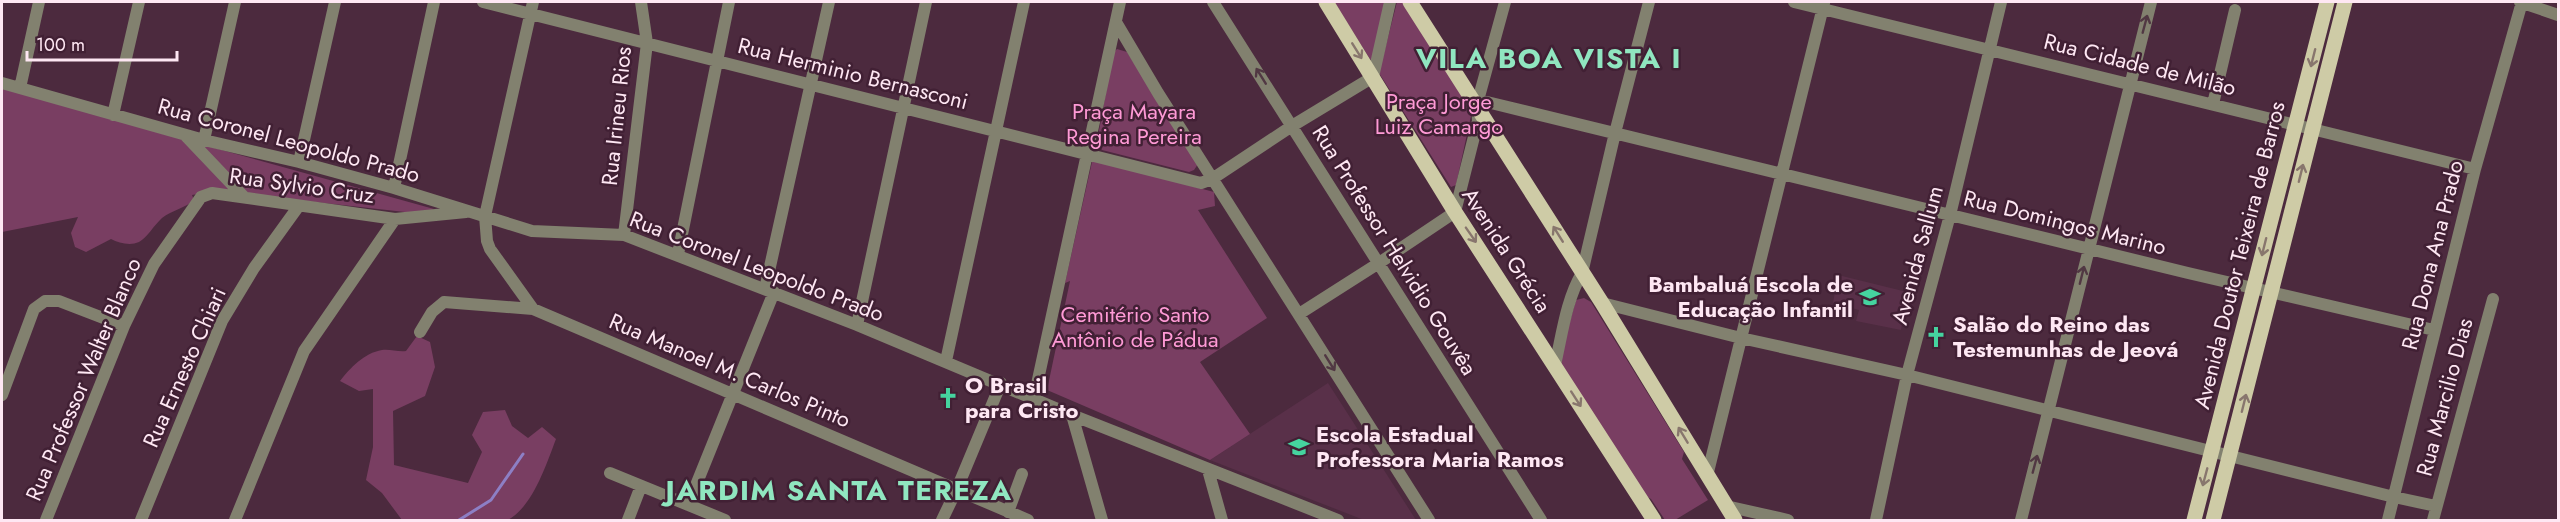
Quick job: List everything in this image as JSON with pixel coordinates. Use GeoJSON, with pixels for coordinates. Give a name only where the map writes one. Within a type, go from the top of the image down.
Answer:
{"type":"FeatureCollection","features":[{"type":"Feature","properties":{"kind":"main road","name":"Avenida Grécia"},"geometry":{"type":"LineString","coordinates":[[1326,2],[1455,212],[1654,520]]}},
{"type":"Feature","properties":{"kind":"main road"},"geometry":{"type":"LineString","coordinates":[[1410,2],[1477,104],[1736,520]]}},
{"type":"Feature","properties":{"kind":"main road","name":"Avenida Doutor Teixeira de Barros"},"geometry":{"type":"LineString","coordinates":[[2194,520],[2327,2]]}},
{"type":"Feature","properties":{"kind":"main road","name":"Avenida Doutor Teixeira de Barros"},"geometry":{"type":"LineString","coordinates":[[2213,520],[2345,2]]}},
{"type":"Feature","properties":{"kind":"street"},"geometry":{"type":"LineString","coordinates":[[20,88],[39,2]]}},
{"type":"Feature","properties":{"kind":"street"},"geometry":{"type":"LineString","coordinates":[[113,115],[139,2]]}},
{"type":"Feature","properties":{"kind":"street"},"geometry":{"type":"LineString","coordinates":[[204,140],[235,2]]}},
{"type":"Feature","properties":{"kind":"street"},"geometry":{"type":"LineString","coordinates":[[299,162],[335,2]]}},
{"type":"Feature","properties":{"kind":"street"},"geometry":{"type":"LineString","coordinates":[[394,188],[434,2]]}},
{"type":"Feature","properties":{"kind":"street","name":"Rua Herminio Bernasconi"},"geometry":{"type":"LineString","coordinates":[[483,2],[531,8],[647,43],[1201,183],[1212,179]]}},
{"type":"Feature","properties":{"kind":"street","name":"Rua Irineu Rios"},"geometry":{"type":"LineString","coordinates":[[624,235],[647,43],[641,2]]}},
{"type":"Feature","properties":{"kind":"street"},"geometry":{"type":"LineString","coordinates":[[678,254],[729,2]]}},
{"type":"Feature","properties":{"kind":"street"},"geometry":{"type":"LineString","coordinates":[[688,505],[734,395],[770,291],[829,2]]}},
{"type":"Feature","properties":{"kind":"street"},"geometry":{"type":"LineString","coordinates":[[857,325],[926,2]]}},
{"type":"Feature","properties":{"kind":"street"},"geometry":{"type":"LineString","coordinates":[[946,361],[998,131],[1024,2]]}},
{"type":"Feature","properties":{"kind":"street"},"geometry":{"type":"LineString","coordinates":[[1034,398],[1120,2]]}},
{"type":"Feature","properties":{"kind":"street","name":"Rua Professor Helvidio Gouvêa"},"geometry":{"type":"LineString","coordinates":[[1213,2],[1541,520]]}},
{"type":"Feature","properties":{"kind":"street"},"geometry":{"type":"LineString","coordinates":[[1212,179],[1292,126],[1373,77],[1390,2]]}},
{"type":"Feature","properties":{"kind":"street"},"geometry":{"type":"LineString","coordinates":[[1299,314],[1455,212],[1478,121],[1477,104],[1505,2]]}},
{"type":"Feature","properties":{"kind":"street"},"geometry":{"type":"LineString","coordinates":[[1555,365],[1566,318],[1582,273],[1649,2]]}},
{"type":"Feature","properties":{"kind":"street","name":"Rua Cidade de Milão"},"geometry":{"type":"LineString","coordinates":[[1794,2],[1823,5],[2130,85],[2475,169]]}},
{"type":"Feature","properties":{"kind":"street","name":"Avenida Sallum"},"geometry":{"type":"LineString","coordinates":[[1876,520],[1907,375],[1950,215],[2001,2]]}},
{"type":"Feature","properties":{"kind":"street"},"geometry":{"type":"LineString","coordinates":[[2021,520],[2151,2]]}},
{"type":"Feature","properties":{"kind":"street"},"geometry":{"type":"LineString","coordinates":[[2521,2],[2559,15]]}},
{"type":"Feature","properties":{"kind":"street","name":"Rua Dona Ana Prado"},"geometry":{"type":"LineString","coordinates":[[2388,520],[2475,169],[2521,2]]}},
{"type":"Feature","properties":{"kind":"street"},"geometry":{"type":"LineString","coordinates":[[1707,476],[1823,5]]}},
{"type":"Feature","properties":{"kind":"street"},"geometry":{"type":"LineString","coordinates":[[531,8],[485,216],[490,249],[533,309]]}},
{"type":"Feature","properties":{"kind":"street"},"geometry":{"type":"LineString","coordinates":[[2213,104],[2235,10]]}},
{"type":"Feature","properties":{"kind":"street"},"geometry":{"type":"LineString","coordinates":[[1116,22],[1212,179],[1429,520]]}},
{"type":"Feature","properties":{"kind":"street","name":"Rua Coronel Leopoldo Prado"},"geometry":{"type":"LineString","coordinates":[[2,82],[184,135],[299,162],[394,188],[532,231],[624,235],[857,325],[1072,415],[1338,520]]}},
{"type":"Feature","properties":{"kind":"street","name":"Rua Domingos Marino"},"geometry":{"type":"LineString","coordinates":[[1477,104],[1486,102],[2253,289],[2434,330]]}},
{"type":"Feature","properties":{"kind":"street"},"geometry":{"type":"LineString","coordinates":[[184,135],[244,197]]}},
{"type":"Feature","properties":{"kind":"street","name":"Rua Sylvio Cruz"},"geometry":{"type":"LineString","coordinates":[[201,197],[212,193],[395,219],[470,211]]}},
{"type":"Feature","properties":{"kind":"street","name":"Rua Professor Walter Blanco"},"geometry":{"type":"LineString","coordinates":[[46,520],[124,326],[154,264],[201,197]]}},
{"type":"Feature","properties":{"kind":"street","name":"Rua Ernesto Chiari"},"geometry":{"type":"LineString","coordinates":[[141,520],[222,321],[254,268],[298,207]]}},
{"type":"Feature","properties":{"kind":"street"},"geometry":{"type":"LineString","coordinates":[[235,520],[304,351],[395,219]]}},
{"type":"Feature","properties":{"kind":"street","name":"Rua Marcilio Dias"},"geometry":{"type":"LineString","coordinates":[[2433,520],[2493,299]]}},
{"type":"Feature","properties":{"kind":"street"},"geometry":{"type":"LineString","coordinates":[[2,395],[34,309],[45,301],[59,301],[124,326]]}},
{"type":"Feature","properties":{"kind":"street","name":"Rua Manoel M. Carlos Pinto"},"geometry":{"type":"LineString","coordinates":[[420,332],[432,312],[444,302],[533,309],[1028,520]]}},
{"type":"Feature","properties":{"kind":"street"},"geometry":{"type":"LineString","coordinates":[[1602,303],[1741,338],[1907,375],[2436,506]]}},
{"type":"Feature","properties":{"kind":"street"},"geometry":{"type":"LineString","coordinates":[[942,520],[1000,383]]}},
{"type":"Feature","properties":{"kind":"street"},"geometry":{"type":"LineString","coordinates":[[1072,415],[1102,520]]}},
{"type":"Feature","properties":{"kind":"street"},"geometry":{"type":"LineString","coordinates":[[1208,470],[1222,520]]}},
{"type":"Feature","properties":{"kind":"street"},"geometry":{"type":"LineString","coordinates":[[610,473],[722,520]]}},
{"type":"Feature","properties":{"kind":"street"},"geometry":{"type":"LineString","coordinates":[[1008,512],[1022,474]]}},
{"type":"Feature","properties":{"kind":"street"},"geometry":{"type":"LineString","coordinates":[[628,520],[641,486]]}},
{"type":"Feature","properties":{"kind":"street"},"geometry":{"type":"LineString","coordinates":[[1726,506],[1788,520]]}},
{"type":"Feature","properties":{"kind":"shaded area","name":"Bambaluá Escola de Educação Infantil"},"geometry":{"type":"Polygon","coordinates":[[[1838,275],[1907,292],[1901,330],[1856,321],[1859,310],[1833,303],[1838,275]]]}},
{"type":"Feature","properties":{"kind":"shaded area","name":"Escola Estadual Professora Maria Ramos"},"geometry":{"type":"Polygon","coordinates":[[[1328,383],[1416,520],[1364,520],[1210,460],[1328,383]]]}},
{"type":"Feature","properties":{"kind":"green space","name":"Praça Jorge Luiz Camargo"},"geometry":{"type":"Polygon","coordinates":[[[1334,2],[1386,2],[1372,61],[1370,59],[1334,2]]]}},
{"type":"Feature","properties":{"kind":"green space","name":"Praça Jorge Luiz Camargo"},"geometry":{"type":"Polygon","coordinates":[[[1397,2],[1403,3],[1472,111],[1456,185],[1451,187],[1379,73],[1397,2]]]}},
{"type":"Feature","properties":{"kind":"green space","name":"Praça Mayara Regina Pereira"},"geometry":{"type":"Polygon","coordinates":[[[1117,49],[1127,52],[1198,164],[1194,170],[1189,172],[1102,150],[1097,142],[1113,53],[1117,49]]]}},
{"type":"Feature","properties":{"kind":"green space"},"geometry":{"type":"Polygon","coordinates":[[[2,85],[146,129],[434,209],[423,214],[215,191],[192,195],[194,200],[162,218],[145,238],[132,244],[111,239],[86,252],[75,247],[71,233],[78,217],[2,232],[2,85]]]}},
{"type":"Feature","properties":{"kind":"green space","name":"Cemitério Santo Antônio de Pádua"},"geometry":{"type":"Polygon","coordinates":[[[1096,161],[1214,192],[1215,206],[1198,210],[1267,318],[1200,362],[1250,434],[1210,460],[1047,390],[1070,281],[1065,283],[1092,162],[1096,161]]]}},
{"type":"Feature","properties":{"kind":"green space"},"geometry":{"type":"Polygon","coordinates":[[[1584,298],[1591,302],[1684,452],[1682,459],[1708,500],[1675,520],[1665,520],[1651,499],[1644,495],[1558,363],[1576,300],[1584,298]]]}},
{"type":"Feature","properties":{"kind":"green space"},"geometry":{"type":"Polygon","coordinates":[[[417,336],[430,342],[435,367],[425,396],[393,411],[394,465],[468,483],[482,452],[472,435],[483,412],[505,410],[512,426],[528,438],[542,427],[556,439],[532,495],[517,514],[508,520],[402,520],[382,493],[366,480],[373,447],[373,389],[359,391],[340,381],[353,366],[369,354],[382,350],[406,351],[417,336]]]}},
{"type":"Feature","properties":{"kind":"waterway"},"geometry":{"type":"LineString","coordinates":[[459,520],[491,500],[523,454]]}},
{"type":"Feature","properties":{"kind":"place","name":"Bambaluá Escola de Educação Infantil"},"geometry":{"type":"Point","coordinates":[1870,297]}},
{"type":"Feature","properties":{"kind":"place","name":"Salão do Reino das Testemunhas de Jeová"},"geometry":{"type":"Point","coordinates":[1936,337]}},
{"type":"Feature","properties":{"kind":"place","name":"O Brasil para Cristo"},"geometry":{"type":"Point","coordinates":[948,398]}},
{"type":"Feature","properties":{"kind":"place","name":"Escola Estadual Professora Maria Ramos"},"geometry":{"type":"Point","coordinates":[1299,447]}},
{"type":"Feature","properties":{"kind":"district","name":"VILA BOA VISTA I"},"geometry":{"type":"Point","coordinates":[1549,58]}},
{"type":"Feature","properties":{"kind":"district","name":"JARDIM SANTA TEREZA"},"geometry":{"type":"Point","coordinates":[839,490]}}]}
